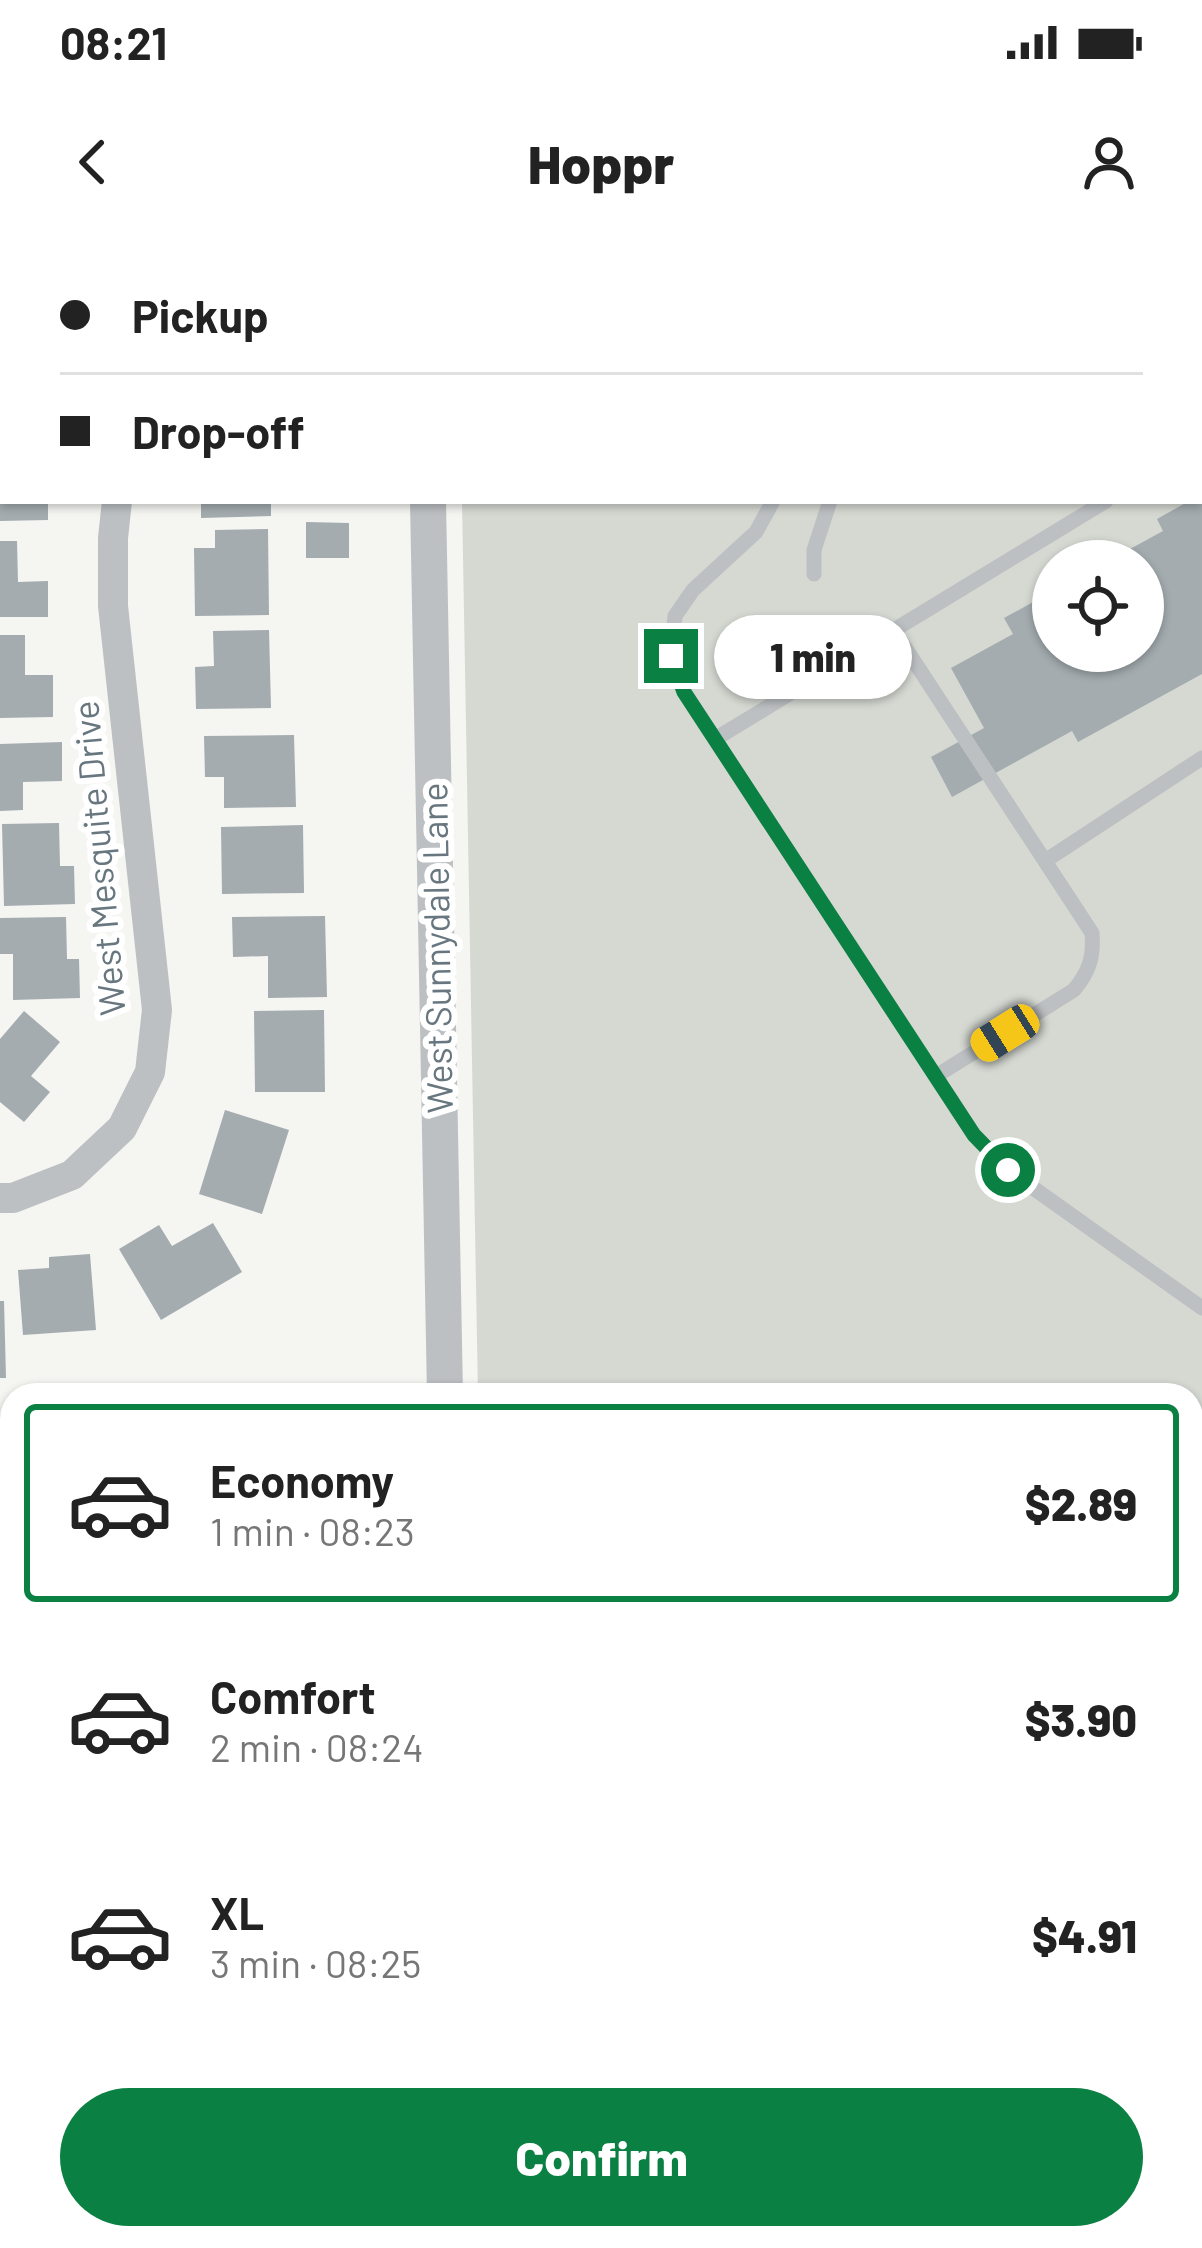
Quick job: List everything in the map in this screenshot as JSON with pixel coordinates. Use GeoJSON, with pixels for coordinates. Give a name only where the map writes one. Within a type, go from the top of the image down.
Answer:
{"type":"FeatureCollection","features":[{"type":"Feature","properties":{"kind":"street","name":"West Mesquite Drive"},"geometry":{"type":"LineString","coordinates":[[0,1198],[14,1198],[72,1175],[122,1128],[150,1072],[157,1010],[113,606],[117,504]]}},
{"type":"Feature","properties":{"kind":"street","name":"West Sunnydale Lane"},"geometry":{"type":"LineString","coordinates":[[428,504],[446,1383]]}},
{"type":"Feature","properties":{"kind":"lane"},"geometry":{"type":"LineString","coordinates":[[771,504],[756,532],[693,590],[675,616],[671,656],[684,692],[974,1135],[1008,1170],[1202,1308]]}},
{"type":"Feature","properties":{"kind":"lane"},"geometry":{"type":"LineString","coordinates":[[814,574],[814,550],[829,504]]}},
{"type":"Feature","properties":{"kind":"lane"},"geometry":{"type":"LineString","coordinates":[[715,740],[1101,504]]}},
{"type":"Feature","properties":{"kind":"lane"},"geometry":{"type":"LineString","coordinates":[[893,628],[1092,933],[1093,953],[1086,975],[1074,990],[936,1076]]}},
{"type":"Feature","properties":{"kind":"lane"},"geometry":{"type":"LineString","coordinates":[[1045,861],[1202,758]]}},
{"type":"Feature","properties":{"kind":"shaded area"},"geometry":{"type":"Polygon","coordinates":[[[462,504],[1202,504],[1202,1383],[478,1383],[462,504]]]}},
{"type":"Feature","properties":{"kind":"building"},"geometry":{"type":"Polygon","coordinates":[[[0,504],[48,504],[48,520],[0,521],[0,504]]]}},
{"type":"Feature","properties":{"kind":"building"},"geometry":{"type":"Polygon","coordinates":[[[201,504],[271,504],[271,516],[201,518],[201,504]]]}},
{"type":"Feature","properties":{"kind":"building"},"geometry":{"type":"Polygon","coordinates":[[[1184,504],[1202,504],[1202,674],[1078,742],[1072,731],[952,797],[931,757],[984,728],[951,668],[1013,634],[1004,618],[1032,603],[1032,672],[1164,672],[1164,540],[1146,540],[1163,531],[1157,519],[1184,504]]]}},
{"type":"Feature","properties":{"kind":"building"},"geometry":{"type":"Polygon","coordinates":[[[306,522],[349,523],[349,558],[306,558],[306,522]]]}},
{"type":"Feature","properties":{"kind":"building"},"geometry":{"type":"Polygon","coordinates":[[[268,529],[269,615],[195,616],[194,548],[215,548],[215,530],[268,529]]]}},
{"type":"Feature","properties":{"kind":"building"},"geometry":{"type":"Polygon","coordinates":[[[0,541],[17,541],[18,582],[48,581],[48,617],[0,617],[0,541]]]}},
{"type":"Feature","properties":{"kind":"building"},"geometry":{"type":"Polygon","coordinates":[[[269,630],[271,708],[196,709],[195,667],[214,666],[213,631],[269,630]]]}},
{"type":"Feature","properties":{"kind":"building"},"geometry":{"type":"Polygon","coordinates":[[[0,635],[25,635],[25,675],[53,675],[53,717],[0,718],[0,635]]]}},
{"type":"Feature","properties":{"kind":"building"},"geometry":{"type":"Polygon","coordinates":[[[294,735],[296,807],[224,808],[224,777],[205,777],[204,736],[294,735]]]}},
{"type":"Feature","properties":{"kind":"building"},"geometry":{"type":"Polygon","coordinates":[[[62,742],[62,781],[23,782],[23,810],[0,811],[0,744],[62,742]]]}},
{"type":"Feature","properties":{"kind":"building"},"geometry":{"type":"Polygon","coordinates":[[[59,823],[60,866],[74,866],[75,904],[4,906],[2,824],[59,823]]]}},
{"type":"Feature","properties":{"kind":"building"},"geometry":{"type":"Polygon","coordinates":[[[303,825],[304,893],[222,894],[221,827],[303,825]]]}},
{"type":"Feature","properties":{"kind":"building"},"geometry":{"type":"Polygon","coordinates":[[[325,916],[327,997],[268,998],[268,956],[233,957],[232,917],[325,916]]]}},
{"type":"Feature","properties":{"kind":"building"},"geometry":{"type":"Polygon","coordinates":[[[66,917],[67,959],[79,959],[80,998],[13,1000],[13,954],[0,954],[0,918],[66,917]]]}},
{"type":"Feature","properties":{"kind":"building"},"geometry":{"type":"Polygon","coordinates":[[[324,1010],[325,1092],[255,1092],[254,1011],[324,1010]]]}},
{"type":"Feature","properties":{"kind":"building"},"geometry":{"type":"Polygon","coordinates":[[[24,1011],[60,1042],[31,1076],[50,1092],[24,1122],[0,1102],[0,1039],[24,1011]]]}},
{"type":"Feature","properties":{"kind":"building"},"geometry":{"type":"Polygon","coordinates":[[[225,1110],[289,1130],[262,1214],[199,1194],[225,1110]]]}},
{"type":"Feature","properties":{"kind":"building"},"geometry":{"type":"Polygon","coordinates":[[[213,1223],[242,1272],[161,1320],[119,1249],[159,1225],[172,1246],[213,1223]]]}},
{"type":"Feature","properties":{"kind":"building"},"geometry":{"type":"Polygon","coordinates":[[[90,1254],[96,1330],[23,1335],[18,1270],[49,1268],[49,1257],[90,1254]]]}},
{"type":"Feature","properties":{"kind":"building"},"geometry":{"type":"Polygon","coordinates":[[[0,1301],[4,1301],[6,1378],[0,1378],[0,1301]]]}},
{"type":"Feature","properties":{"kind":"route"},"geometry":{"type":"LineString","coordinates":[[671,656],[684,692],[974,1135],[1008,1170]]}}]}
